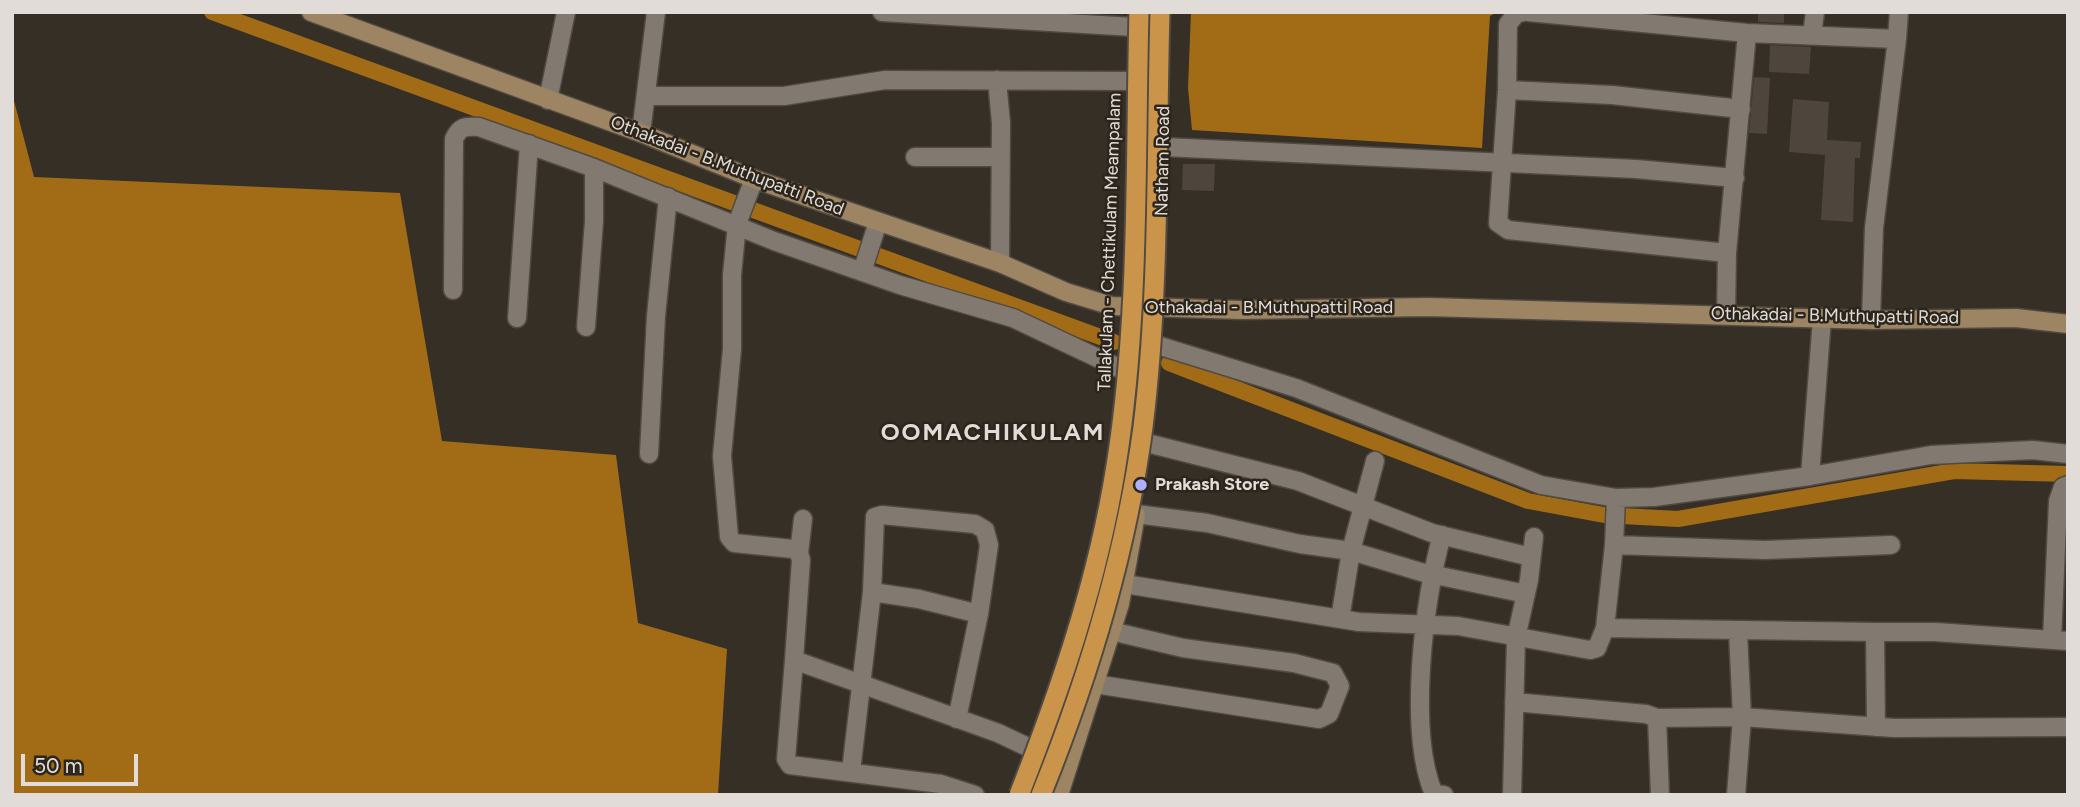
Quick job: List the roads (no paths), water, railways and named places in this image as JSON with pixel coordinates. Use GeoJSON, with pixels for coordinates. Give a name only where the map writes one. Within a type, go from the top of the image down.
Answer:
{"type":"FeatureCollection","features":[{"type":"Feature","properties":{"kind":"highway"},"geometry":{"type":"LineString","coordinates":[[1041,795],[1092,654],[1124,533],[1137,466],[1152,320],[1160,12]]}},
{"type":"Feature","properties":{"kind":"highway","name":"Tallakulam - Chettikulam Meampalam"},"geometry":{"type":"LineString","coordinates":[[1017,795],[1076,639],[1100,546],[1116,468],[1132,317],[1135,17]]}},
{"type":"Feature","properties":{"kind":"main road","name":"Othakadai - B.Muthupatti Road"},"geometry":{"type":"LineString","coordinates":[[312,12],[641,133],[754,179],[1000,263],[1079,296],[1128,308],[1428,307],[1871,320],[2016,318],[2068,324]]}},
{"type":"Feature","properties":{"kind":"main road","name":"Natham Road"},"geometry":{"type":"LineString","coordinates":[[1059,795],[1125,584],[1147,443],[1160,309],[1166,12]]}},
{"type":"Feature","properties":{"kind":"main road","name":"Natham Road"},"geometry":{"type":"LineString","coordinates":[[1017,795],[1062,674],[1092,567],[1107,493],[1124,370],[1128,308],[1135,17]]}},
{"type":"Feature","properties":{"kind":"street"},"geometry":{"type":"LineString","coordinates":[[548,100],[566,12]]}},
{"type":"Feature","properties":{"kind":"street"},"geometry":{"type":"LineString","coordinates":[[641,133],[656,12]]}},
{"type":"Feature","properties":{"kind":"street"},"geometry":{"type":"LineString","coordinates":[[883,12],[1135,17]]}},
{"type":"Feature","properties":{"kind":"street"},"geometry":{"type":"LineString","coordinates":[[1523,12],[1516,14],[1508,24],[1507,90],[1497,217],[1502,227],[1508,230],[1727,253]]}},
{"type":"Feature","properties":{"kind":"street"},"geometry":{"type":"LineString","coordinates":[[1528,12],[1747,33],[1897,38]]}},
{"type":"Feature","properties":{"kind":"street"},"geometry":{"type":"LineString","coordinates":[[1812,35],[1815,12]]}},
{"type":"Feature","properties":{"kind":"street"},"geometry":{"type":"LineString","coordinates":[[1871,320],[1874,228],[1899,12]]}},
{"type":"Feature","properties":{"kind":"street"},"geometry":{"type":"LineString","coordinates":[[1726,314],[1727,253],[1747,33]]}},
{"type":"Feature","properties":{"kind":"street"},"geometry":{"type":"LineString","coordinates":[[646,96],[784,96],[885,80],[1132,81]]}},
{"type":"Feature","properties":{"kind":"street"},"geometry":{"type":"LineString","coordinates":[[997,80],[1000,263]]}},
{"type":"Feature","properties":{"kind":"street"},"geometry":{"type":"LineString","coordinates":[[1507,90],[1612,94],[1741,109]]}},
{"type":"Feature","properties":{"kind":"street"},"geometry":{"type":"LineString","coordinates":[[453,290],[454,139],[458,130],[466,126],[479,127],[668,197],[742,212],[1013,318],[1124,370]]}},
{"type":"Feature","properties":{"kind":"street"},"geometry":{"type":"LineString","coordinates":[[517,318],[529,144]]}},
{"type":"Feature","properties":{"kind":"street"},"geometry":{"type":"LineString","coordinates":[[1164,147],[1636,169],[1735,178]]}},
{"type":"Feature","properties":{"kind":"street"},"geometry":{"type":"LineString","coordinates":[[915,157],[1000,157]]}},
{"type":"Feature","properties":{"kind":"street"},"geometry":{"type":"LineString","coordinates":[[586,327],[594,221],[594,168]]}},
{"type":"Feature","properties":{"kind":"street"},"geometry":{"type":"LineString","coordinates":[[754,179],[742,212],[732,275],[732,349],[722,456],[728,530],[734,543],[793,549],[799,553]]}},
{"type":"Feature","properties":{"kind":"street"},"geometry":{"type":"LineString","coordinates":[[649,454],[656,316],[668,197]]}},
{"type":"Feature","properties":{"kind":"street"},"geometry":{"type":"LineString","coordinates":[[866,259],[878,222]]}},
{"type":"Feature","properties":{"kind":"street"},"geometry":{"type":"LineString","coordinates":[[1810,476],[1822,318]]}},
{"type":"Feature","properties":{"kind":"street"},"geometry":{"type":"LineString","coordinates":[[1157,345],[1296,388],[1541,485],[1615,504],[1810,476],[1931,455],[2033,450],[2068,454]]}},
{"type":"Feature","properties":{"kind":"street"},"geometry":{"type":"LineString","coordinates":[[1147,443],[1298,481],[1442,536],[1531,557]]}},
{"type":"Feature","properties":{"kind":"street"},"geometry":{"type":"LineString","coordinates":[[1340,619],[1351,551],[1375,461]]}},
{"type":"Feature","properties":{"kind":"street"},"geometry":{"type":"LineString","coordinates":[[1605,628],[1738,632],[1934,632],[2060,641],[2057,501],[2063,487],[2068,485]]}},
{"type":"Feature","properties":{"kind":"street"},"geometry":{"type":"LineString","coordinates":[[1125,584],[1340,619],[1458,626],[1590,650],[1597,648],[1605,628],[1615,504]]}},
{"type":"Feature","properties":{"kind":"street"},"geometry":{"type":"LineString","coordinates":[[1136,514],[1207,523],[1300,544],[1351,551],[1431,574],[1526,594]]}},
{"type":"Feature","properties":{"kind":"street"},"geometry":{"type":"LineString","coordinates":[[851,771],[858,718],[859,683],[872,592],[875,517],[882,515],[975,524],[985,530],[989,545],[979,614],[957,719]]}},
{"type":"Feature","properties":{"kind":"street"},"geometry":{"type":"LineString","coordinates":[[803,519],[786,759],[797,768],[851,771],[941,784],[975,795]]}},
{"type":"Feature","properties":{"kind":"street"},"geometry":{"type":"LineString","coordinates":[[1442,536],[1431,574],[1425,626],[1421,719],[1428,780],[1434,794],[1444,795]]}},
{"type":"Feature","properties":{"kind":"street"},"geometry":{"type":"LineString","coordinates":[[1512,795],[1516,638],[1526,594],[1534,537]]}},
{"type":"Feature","properties":{"kind":"street"},"geometry":{"type":"LineString","coordinates":[[1614,537],[1765,550],[1891,545]]}},
{"type":"Feature","properties":{"kind":"street"},"geometry":{"type":"LineString","coordinates":[[872,592],[919,599],[979,614]]}},
{"type":"Feature","properties":{"kind":"street"},"geometry":{"type":"LineString","coordinates":[[1095,684],[1319,719],[1329,714],[1340,686],[1333,673],[1294,663],[1184,648],[1111,631]]}},
{"type":"Feature","properties":{"kind":"street"},"geometry":{"type":"LineString","coordinates":[[1736,795],[1742,717],[1738,632]]}},
{"type":"Feature","properties":{"kind":"street"},"geometry":{"type":"LineString","coordinates":[[1875,632],[1876,727]]}},
{"type":"Feature","properties":{"kind":"street"},"geometry":{"type":"LineString","coordinates":[[794,660],[998,733],[1034,750]]}},
{"type":"Feature","properties":{"kind":"street"},"geometry":{"type":"LineString","coordinates":[[1514,702],[1646,714],[1657,718],[1742,717],[1876,727],[2068,727]]}},
{"type":"Feature","properties":{"kind":"street"},"geometry":{"type":"LineString","coordinates":[[1657,718],[1660,795]]}},
{"type":"Feature","properties":{"kind":"waterway"},"geometry":{"type":"LineString","coordinates":[[212,12],[1114,342]]}},
{"type":"Feature","properties":{"kind":"waterway"},"geometry":{"type":"LineString","coordinates":[[1169,363],[1528,501],[1604,515],[1678,519],[1954,471],[2068,474]]}},
{"type":"Feature","properties":{"kind":"place","name":"Prakash Store"},"geometry":{"type":"Point","coordinates":[1141,485]}},
{"type":"Feature","properties":{"kind":"district","name":"OOMACHIKULAM"},"geometry":{"type":"Point","coordinates":[993,433]}}]}
